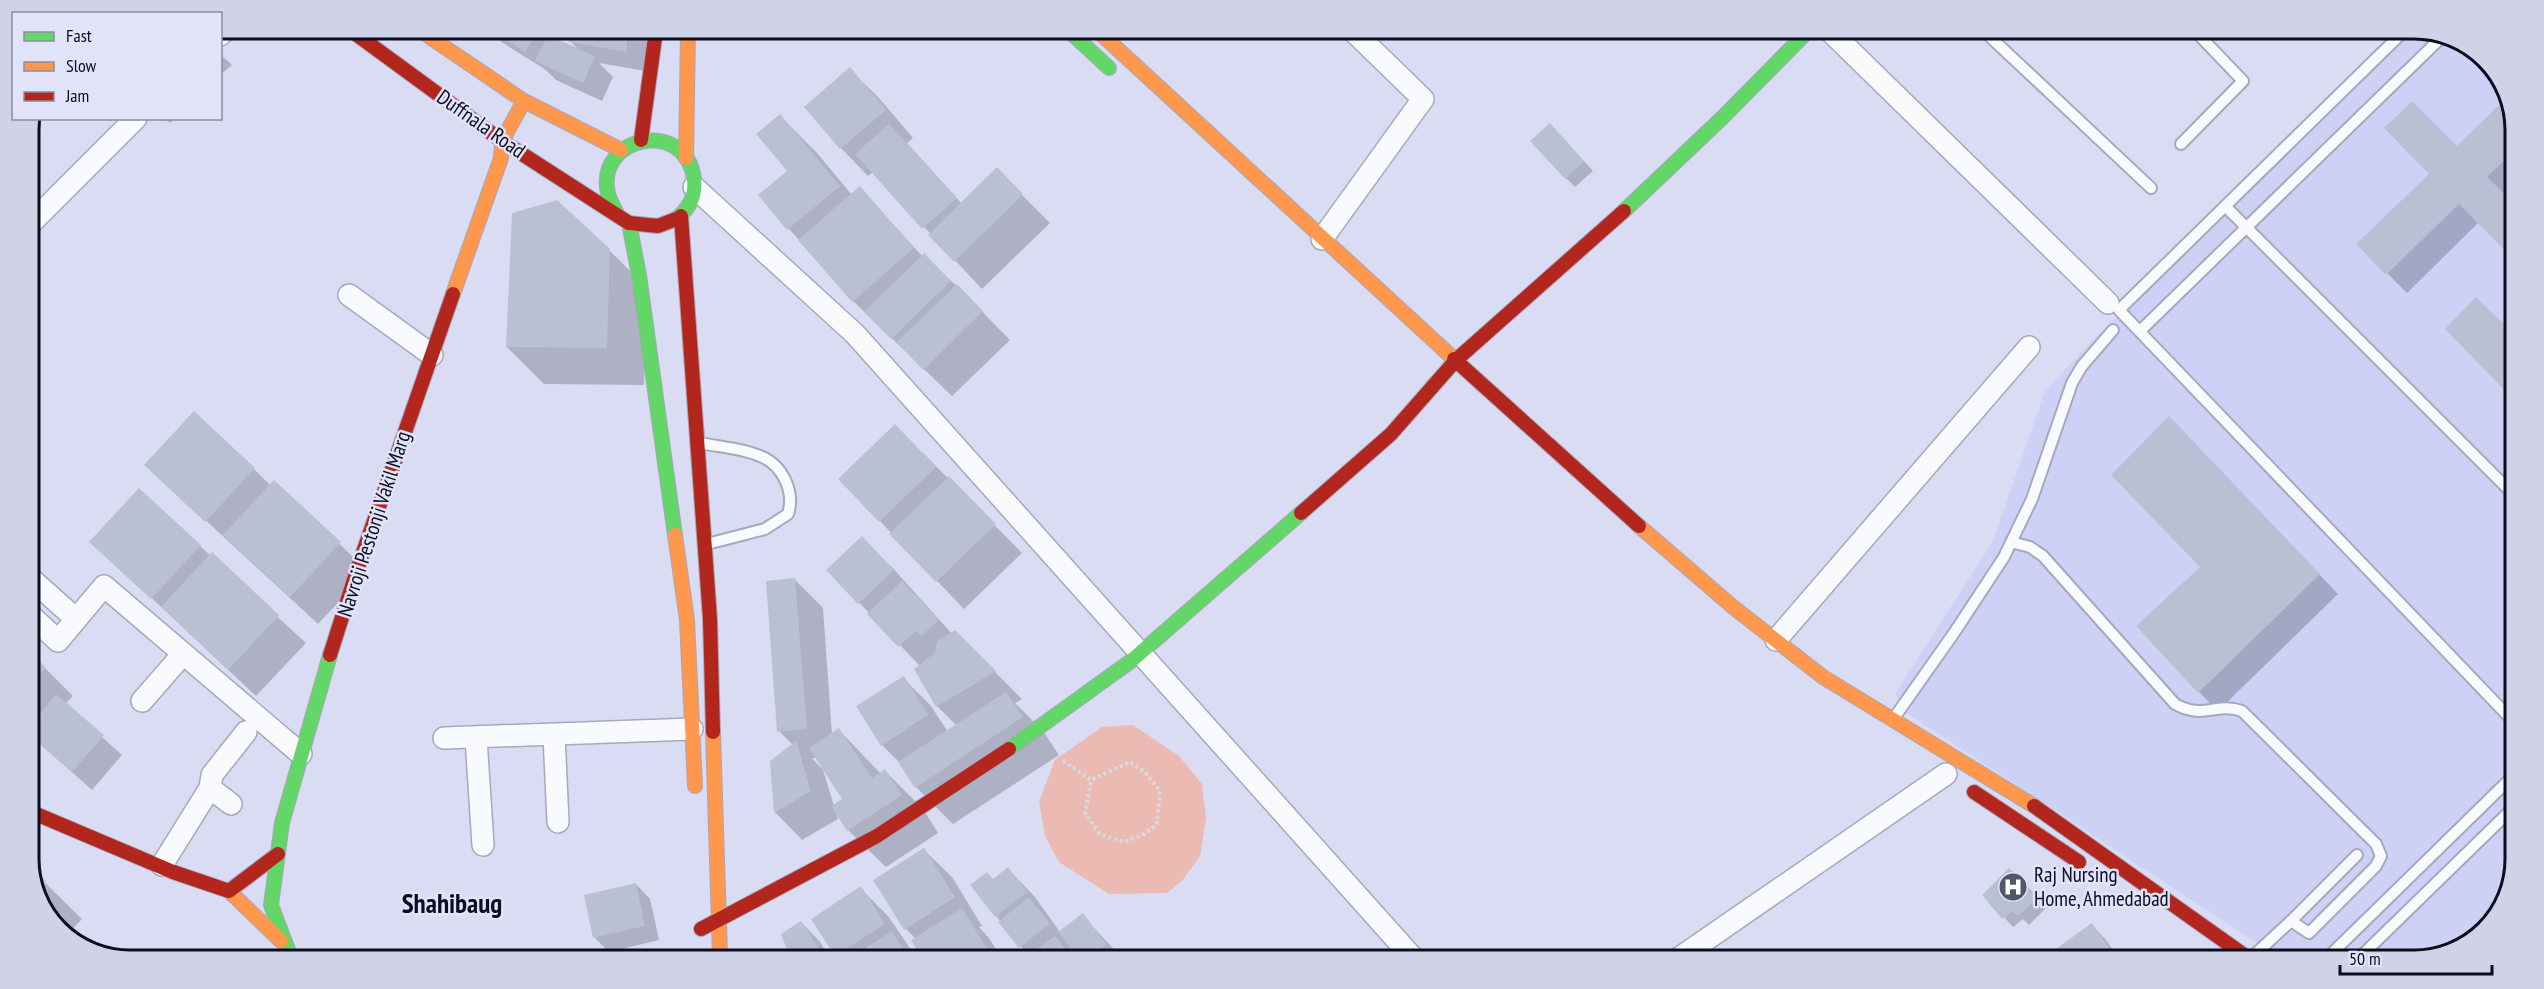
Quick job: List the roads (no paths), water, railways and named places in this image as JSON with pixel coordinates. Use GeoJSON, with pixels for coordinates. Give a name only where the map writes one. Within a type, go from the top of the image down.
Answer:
{"type":"FeatureCollection","features":[{"type":"Feature","properties":{"kind":"main road","name":"Duffnala Road"},"geometry":{"type":"LineString","coordinates":[[363,39],[502,141],[617,214]]}},
{"type":"Feature","properties":{"kind":"main road"},"geometry":{"type":"LineString","coordinates":[[433,39],[524,101],[621,150]]}},
{"type":"Feature","properties":{"kind":"main road"},"geometry":{"type":"LineString","coordinates":[[641,140],[655,39]]}},
{"type":"Feature","properties":{"kind":"main road"},"geometry":{"type":"LineString","coordinates":[[687,158],[688,39]]}},
{"type":"Feature","properties":{"kind":"main road"},"geometry":{"type":"LineString","coordinates":[[1078,39],[1121,79]]}},
{"type":"Feature","properties":{"kind":"main road"},"geometry":{"type":"LineString","coordinates":[[1107,39],[1598,491],[1733,607],[1823,676],[2038,808],[2236,950]]}},
{"type":"Feature","properties":{"kind":"main road"},"geometry":{"type":"LineString","coordinates":[[1461,365],[1705,136],[1801,39]]}},
{"type":"Feature","properties":{"kind":"main road","name":"Navroji Pestonji Vakil Marg"},"geometry":{"type":"LineString","coordinates":[[288,950],[271,905],[282,823],[301,754],[358,567],[501,158],[502,141],[524,101]]}},
{"type":"Feature","properties":{"kind":"main road"},"geometry":{"type":"LineString","coordinates":[[654,139],[678,148],[687,158],[693,171],[694,187],[693,197],[681,216],[670,224],[656,228],[642,228],[629,224],[617,214],[609,202],[606,181],[612,160],[621,150],[641,140],[654,139]]}},
{"type":"Feature","properties":{"kind":"main road"},"geometry":{"type":"LineString","coordinates":[[681,216],[710,618],[720,950]]}},
{"type":"Feature","properties":{"kind":"main road"},"geometry":{"type":"LineString","coordinates":[[629,224],[639,275],[687,620],[695,800]]}},
{"type":"Feature","properties":{"kind":"main road"},"geometry":{"type":"LineString","coordinates":[[702,950],[701,923],[719,920],[877,836],[1015,745],[1139,653],[1391,434],[1432,390],[1443,373],[1491,348]]}},
{"type":"Feature","properties":{"kind":"main road"},"geometry":{"type":"LineString","coordinates":[[1951,777],[2088,868]]}},
{"type":"Feature","properties":{"kind":"main road"},"geometry":{"type":"LineString","coordinates":[[39,815],[162,865],[173,872],[229,891],[287,950]]}},
{"type":"Feature","properties":{"kind":"main road"},"geometry":{"type":"LineString","coordinates":[[229,891],[278,854]]}},
{"type":"Feature","properties":{"kind":"street"},"geometry":{"type":"LineString","coordinates":[[1322,239],[1423,99],[1361,39]]}},
{"type":"Feature","properties":{"kind":"street"},"geometry":{"type":"LineString","coordinates":[[1832,39],[2113,306]]}},
{"type":"Feature","properties":{"kind":"street"},"geometry":{"type":"LineString","coordinates":[[39,215],[134,120]]}},
{"type":"Feature","properties":{"kind":"street"},"geometry":{"type":"LineString","coordinates":[[694,187],[855,334],[1406,950]]}},
{"type":"Feature","properties":{"kind":"street"},"geometry":{"type":"LineString","coordinates":[[349,295],[432,355]]}},
{"type":"Feature","properties":{"kind":"street"},"geometry":{"type":"LineString","coordinates":[[1776,639],[2029,347]]}},
{"type":"Feature","properties":{"kind":"street"},"geometry":{"type":"LineString","coordinates":[[39,586],[76,620]]}},
{"type":"Feature","properties":{"kind":"street"},"geometry":{"type":"LineString","coordinates":[[39,623],[58,641],[104,586],[301,754]]}},
{"type":"Feature","properties":{"kind":"street"},"geometry":{"type":"LineString","coordinates":[[141,701],[183,654]]}},
{"type":"Feature","properties":{"kind":"street"},"geometry":{"type":"LineString","coordinates":[[444,738],[692,729]]}},
{"type":"Feature","properties":{"kind":"street"},"geometry":{"type":"LineString","coordinates":[[162,865],[210,788],[212,775],[246,732]]}},
{"type":"Feature","properties":{"kind":"street"},"geometry":{"type":"LineString","coordinates":[[554,735],[558,822]]}},
{"type":"Feature","properties":{"kind":"street"},"geometry":{"type":"LineString","coordinates":[[476,738],[483,845]]}},
{"type":"Feature","properties":{"kind":"street"},"geometry":{"type":"LineString","coordinates":[[1692,950],[1951,777]]}},
{"type":"Feature","properties":{"kind":"street"},"geometry":{"type":"LineString","coordinates":[[210,788],[231,804]]}},
{"type":"Feature","properties":{"kind":"lane"},"geometry":{"type":"LineString","coordinates":[[1992,39],[2151,188]]}},
{"type":"Feature","properties":{"kind":"lane"},"geometry":{"type":"LineString","coordinates":[[2181,144],[2243,81],[2203,39]]}},
{"type":"Feature","properties":{"kind":"lane"},"geometry":{"type":"LineString","coordinates":[[2396,39],[2225,206],[2113,306],[2140,331],[2505,713]]}},
{"type":"Feature","properties":{"kind":"lane"},"geometry":{"type":"LineString","coordinates":[[2140,331],[2437,42]]}},
{"type":"Feature","properties":{"kind":"lane"},"geometry":{"type":"LineString","coordinates":[[2225,206],[2505,486]]}},
{"type":"Feature","properties":{"kind":"lane"},"geometry":{"type":"LineString","coordinates":[[1893,720],[2004,556],[2032,499],[2072,383],[2082,366],[2114,330]]}},
{"type":"Feature","properties":{"kind":"lane"},"geometry":{"type":"LineString","coordinates":[[697,442],[763,456],[783,476],[790,489],[792,504],[788,514],[765,529],[705,545]]}},
{"type":"Feature","properties":{"kind":"lane"},"geometry":{"type":"LineString","coordinates":[[2011,542],[2030,547],[2043,556],[2175,704],[2187,711],[2204,712],[2229,706],[2242,711],[2376,844],[2381,856],[2376,866],[2309,933],[2291,921]]}},
{"type":"Feature","properties":{"kind":"lane"},"geometry":{"type":"LineString","coordinates":[[2335,950],[2505,784]]}},
{"type":"Feature","properties":{"kind":"lane"},"geometry":{"type":"LineString","coordinates":[[2367,950],[2505,816]]}},
{"type":"Feature","properties":{"kind":"lane"},"geometry":{"type":"LineString","coordinates":[[2261,950],[2357,855]]}},
{"type":"Feature","properties":{"kind":"place","name":"Raj Nursing Home, Ahmedabad"},"geometry":{"type":"Point","coordinates":[2013,887]}},
{"type":"Feature","properties":{"kind":"district","name":"Shahibaug"},"geometry":{"type":"Point","coordinates":[452,904]}}]}
